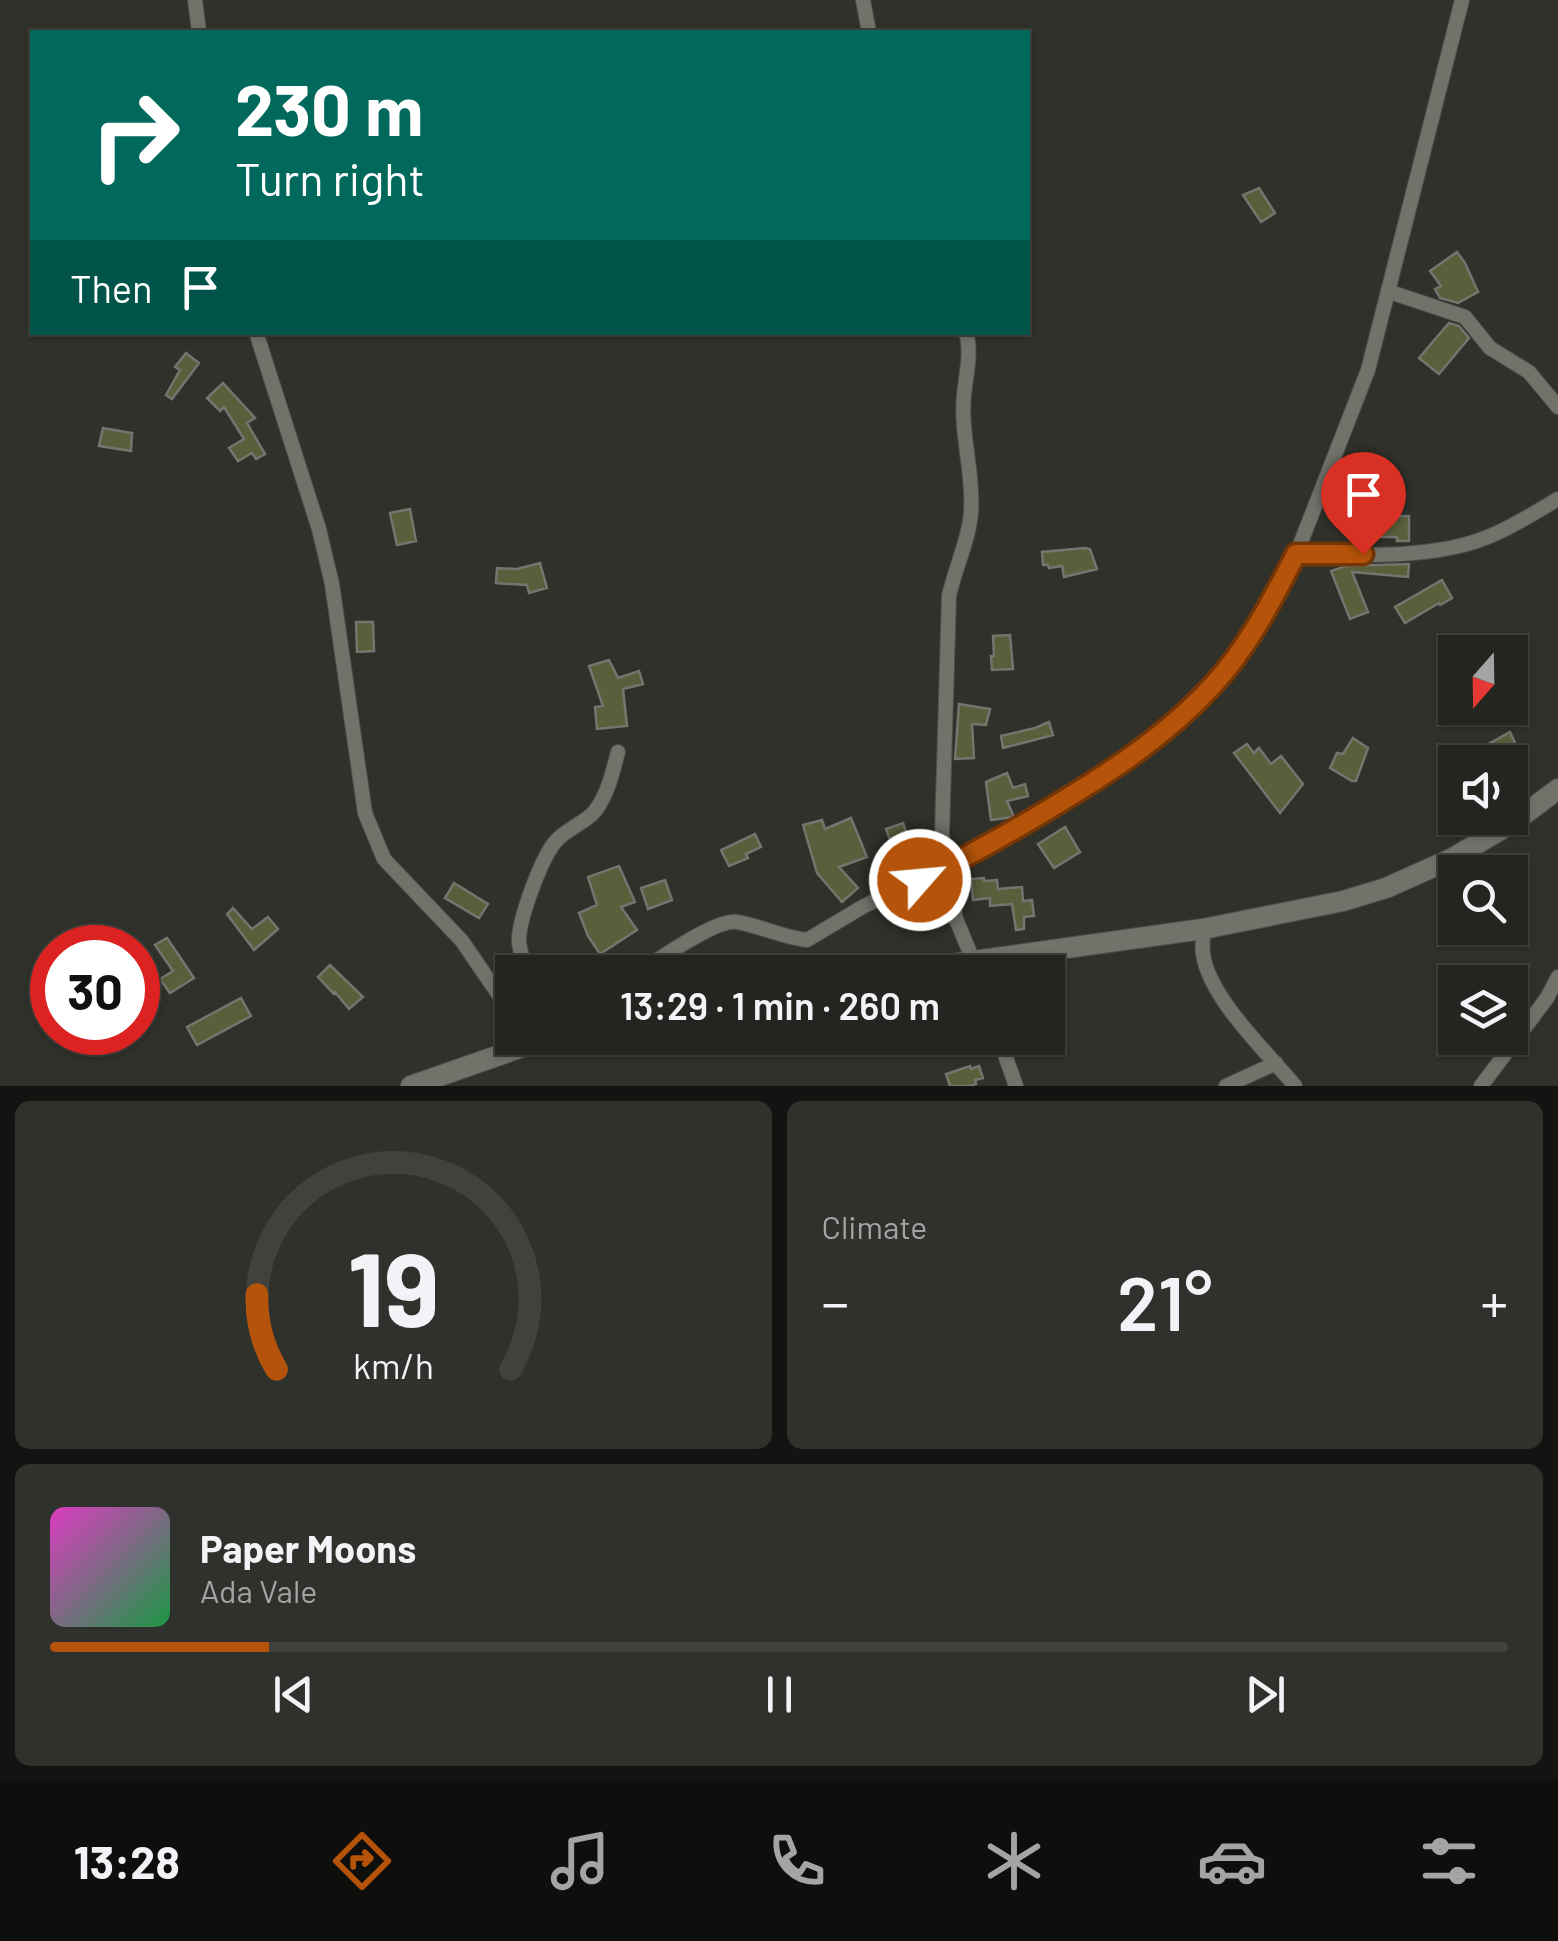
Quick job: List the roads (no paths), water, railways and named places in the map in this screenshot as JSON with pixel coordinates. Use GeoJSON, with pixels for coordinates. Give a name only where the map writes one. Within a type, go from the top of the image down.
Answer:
{"type":"FeatureCollection","features":[{"type":"Feature","properties":{"kind":"main road"},"geometry":{"type":"LineString","coordinates":[[1050,955],[1204,930],[1386,888],[1451,860],[1514,822],[1558,789]]}},
{"type":"Feature","properties":{"kind":"main road"},"geometry":{"type":"LineString","coordinates":[[411,1086],[495,1054]]}},
{"type":"Feature","properties":{"kind":"street"},"geometry":{"type":"LineString","coordinates":[[195,0],[199,30]]}},
{"type":"Feature","properties":{"kind":"street"},"geometry":{"type":"LineString","coordinates":[[863,0],[869,30]]}},
{"type":"Feature","properties":{"kind":"street"},"geometry":{"type":"LineString","coordinates":[[666,955],[728,921],[807,940],[1090,786],[1158,738],[1215,683],[1254,630],[1296,554],[1368,370],[1462,0]]}},
{"type":"Feature","properties":{"kind":"street"},"geometry":{"type":"LineString","coordinates":[[1390,292],[1465,317],[1490,348],[1528,372],[1558,406]]}},
{"type":"Feature","properties":{"kind":"street"},"geometry":{"type":"LineString","coordinates":[[257,335],[328,566],[365,812],[384,859],[462,942],[495,990]]}},
{"type":"Feature","properties":{"kind":"street"},"geometry":{"type":"LineString","coordinates":[[966,335],[969,357],[964,413],[971,511],[949,596],[942,834],[956,920],[971,955]]}},
{"type":"Feature","properties":{"kind":"street"},"geometry":{"type":"LineString","coordinates":[[1296,554],[1442,550],[1513,525],[1558,499]]}},
{"type":"Feature","properties":{"kind":"street"},"geometry":{"type":"LineString","coordinates":[[521,955],[521,920],[546,858],[553,844],[597,808],[618,752]]}},
{"type":"Feature","properties":{"kind":"street"},"geometry":{"type":"LineString","coordinates":[[1204,930],[1203,955],[1220,998],[1295,1086]]}},
{"type":"Feature","properties":{"kind":"street"},"geometry":{"type":"LineString","coordinates":[[1481,1086],[1547,998],[1558,977]]}},
{"type":"Feature","properties":{"kind":"street"},"geometry":{"type":"LineString","coordinates":[[1005,1055],[1016,1086]]}},
{"type":"Feature","properties":{"kind":"street"},"geometry":{"type":"LineString","coordinates":[[1226,1086],[1276,1063]]}}]}
